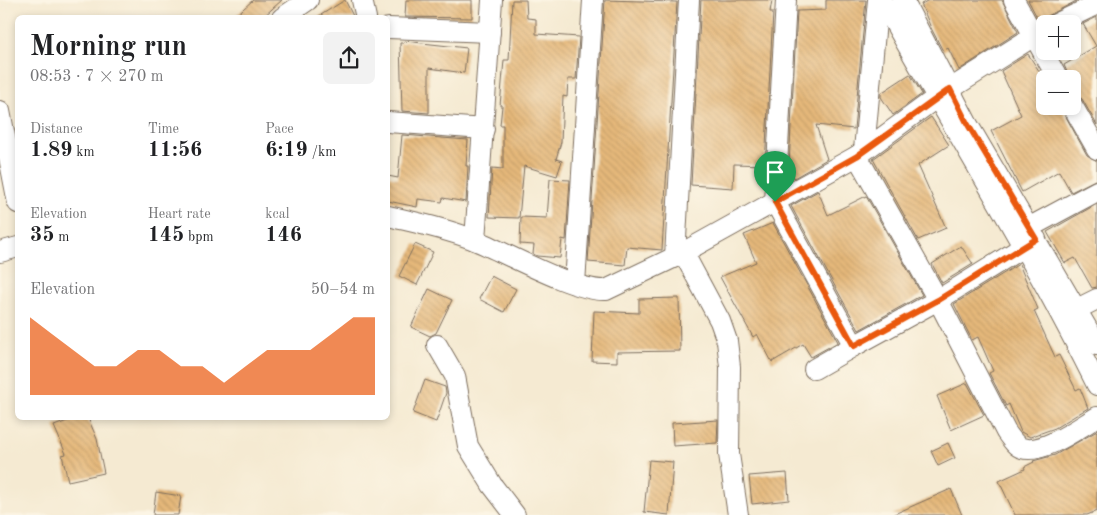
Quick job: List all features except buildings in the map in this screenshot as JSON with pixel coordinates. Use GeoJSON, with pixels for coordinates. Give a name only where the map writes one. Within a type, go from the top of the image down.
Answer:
{"type":"FeatureCollection","features":[{"type":"Feature","properties":{"kind":"street"},"geometry":{"type":"LineString","coordinates":[[286,15],[308,0]]}},
{"type":"Feature","properties":{"kind":"street"},"geometry":{"type":"LineString","coordinates":[[362,0],[365,15]]}},
{"type":"Feature","properties":{"kind":"street"},"geometry":{"type":"LineString","coordinates":[[475,240],[492,0]]}},
{"type":"Feature","properties":{"kind":"street"},"geometry":{"type":"LineString","coordinates":[[575,284],[593,0]]}},
{"type":"Feature","properties":{"kind":"street"},"geometry":{"type":"LineString","coordinates":[[689,0],[679,255],[720,321],[727,341],[730,368],[729,454],[738,515]]}},
{"type":"Feature","properties":{"kind":"street"},"geometry":{"type":"LineString","coordinates":[[786,0],[775,202],[854,346]]}},
{"type":"Feature","properties":{"kind":"street"},"geometry":{"type":"LineString","coordinates":[[878,0],[860,153],[1006,432],[1022,448],[1043,447],[1097,417]]}},
{"type":"Feature","properties":{"kind":"street"},"geometry":{"type":"LineString","coordinates":[[882,0],[943,94],[967,123],[1030,237],[1077,309],[1097,345]]}},
{"type":"Feature","properties":{"kind":"street"},"geometry":{"type":"LineString","coordinates":[[903,0],[943,94]]}},
{"type":"Feature","properties":{"kind":"street"},"geometry":{"type":"LineString","coordinates":[[1014,0],[1036,28]]}},
{"type":"Feature","properties":{"kind":"street"},"geometry":{"type":"LineString","coordinates":[[1074,15],[1097,4]]}},
{"type":"Feature","properties":{"kind":"street"},"geometry":{"type":"LineString","coordinates":[[390,28],[490,32]]}},
{"type":"Feature","properties":{"kind":"street"},"geometry":{"type":"LineString","coordinates":[[390,217],[475,240],[575,284],[594,291],[606,290],[679,255],[860,153],[943,94],[1036,34]]}},
{"type":"Feature","properties":{"kind":"street"},"geometry":{"type":"LineString","coordinates":[[0,111],[12,181]]}},
{"type":"Feature","properties":{"kind":"street"},"geometry":{"type":"LineString","coordinates":[[1078,115],[1097,149]]}},
{"type":"Feature","properties":{"kind":"street"},"geometry":{"type":"LineString","coordinates":[[390,122],[484,129]]}},
{"type":"Feature","properties":{"kind":"street"},"geometry":{"type":"LineString","coordinates":[[814,369],[938,300],[1097,191]]}},
{"type":"Feature","properties":{"kind":"street"},"geometry":{"type":"LineString","coordinates":[[1030,237],[1097,384]]}},
{"type":"Feature","properties":{"kind":"street"},"geometry":{"type":"LineString","coordinates":[[0,252],[15,248]]}},
{"type":"Feature","properties":{"kind":"street"},"geometry":{"type":"LineString","coordinates":[[1077,309],[1097,299]]}},
{"type":"Feature","properties":{"kind":"street"},"geometry":{"type":"LineString","coordinates":[[436,345],[455,376],[468,446],[492,485],[515,515]]}},
{"type":"Feature","properties":{"kind":"route"},"geometry":{"type":"LineString","coordinates":[[950,89],[967,123],[1036,239],[938,300],[854,346],[775,202],[857,156],[950,89]]}}]}
